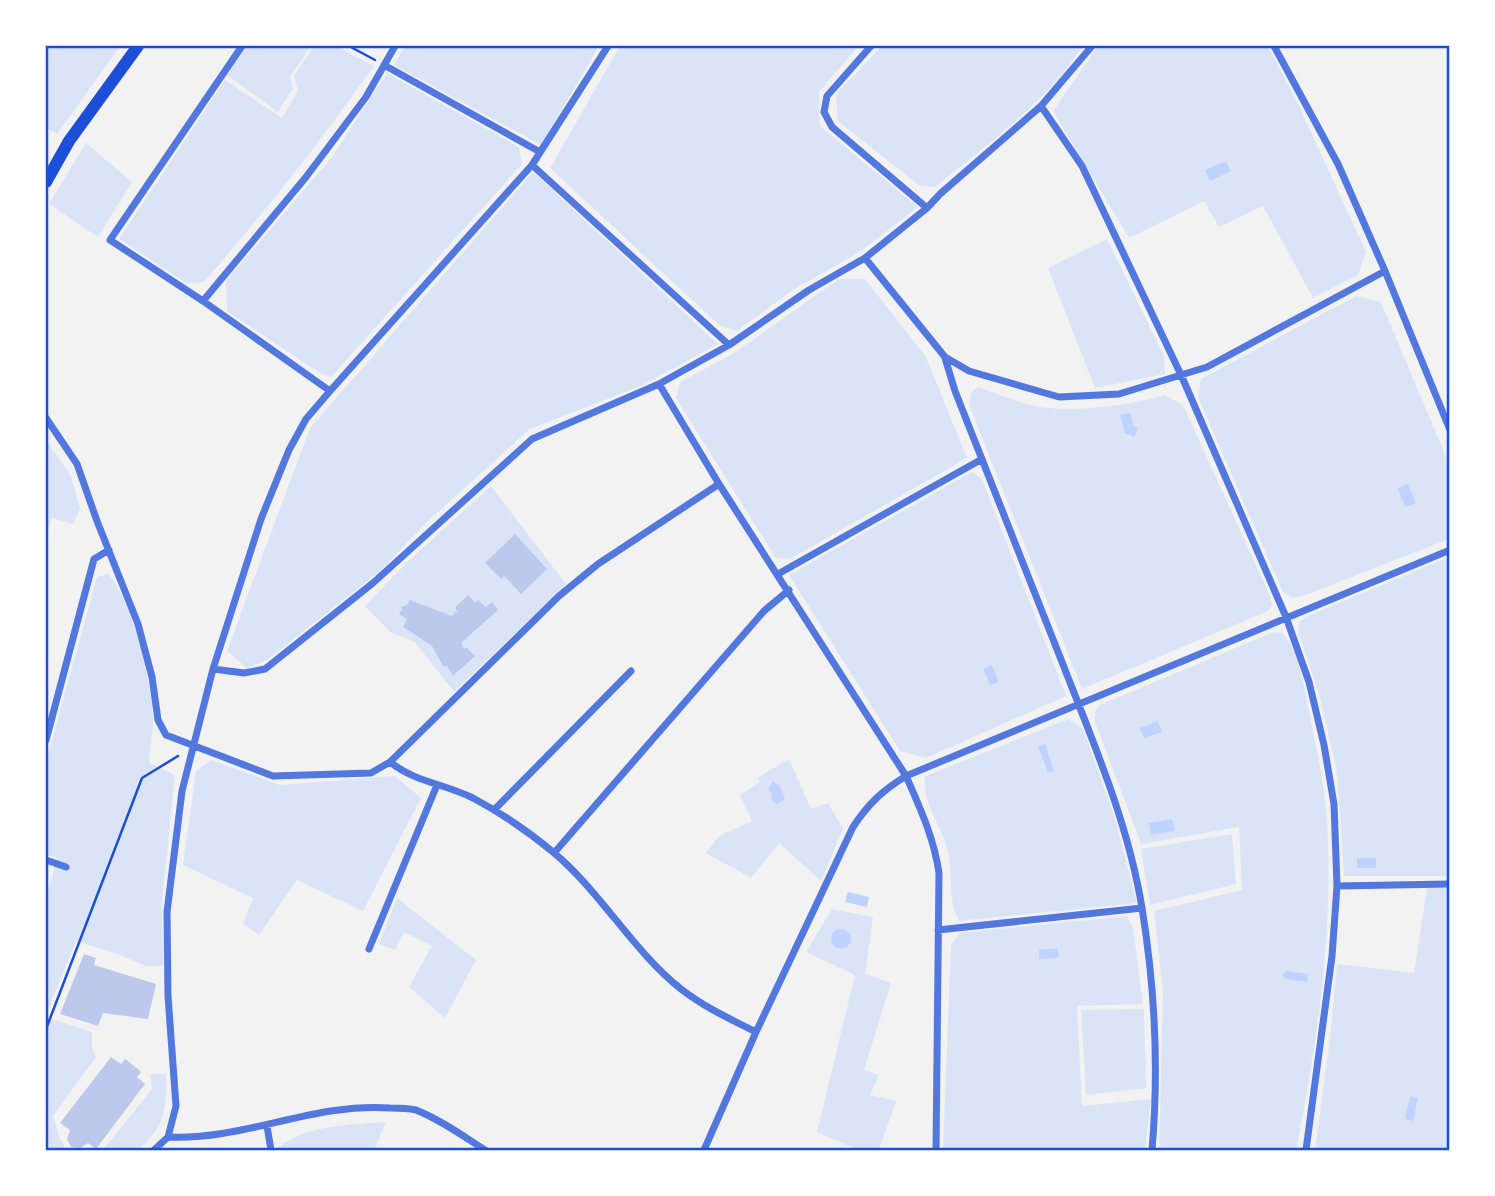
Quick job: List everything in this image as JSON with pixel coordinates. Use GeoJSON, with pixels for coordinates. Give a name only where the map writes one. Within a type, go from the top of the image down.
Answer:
{"type":"FeatureCollection","features":[{"type":"Feature","properties":{"kind":"main road"},"geometry":{"type":"LineString","coordinates":[[46,182],[69,141],[138,46]]}},
{"type":"Feature","properties":{"kind":"street"},"geometry":{"type":"LineString","coordinates":[[242,46],[110,240],[203,301],[330,391]]}},
{"type":"Feature","properties":{"kind":"street"},"geometry":{"type":"LineString","coordinates":[[203,301],[306,177],[366,97],[395,46]]}},
{"type":"Feature","properties":{"kind":"street"},"geometry":{"type":"LineString","coordinates":[[154,1150],[168,1137],[177,1106],[168,996],[167,912],[182,791],[213,669],[261,519],[289,450],[306,419],[532,165],[608,46]]}},
{"type":"Feature","properties":{"kind":"street"},"geometry":{"type":"LineString","coordinates":[[871,46],[827,96],[824,112],[832,127],[927,208]]}},
{"type":"Feature","properties":{"kind":"street"},"geometry":{"type":"LineString","coordinates":[[213,669],[244,673],[265,668],[373,583],[532,439],[659,384],[729,345],[809,290],[865,258],[927,208],[1041,107],[1092,46]]}},
{"type":"Feature","properties":{"kind":"street"},"geometry":{"type":"LineString","coordinates":[[1274,46],[1338,164],[1450,430]]}},
{"type":"Feature","properties":{"kind":"street"},"geometry":{"type":"LineString","coordinates":[[384,65],[540,152]]}},
{"type":"Feature","properties":{"kind":"street"},"geometry":{"type":"LineString","coordinates":[[1041,107],[1082,166],[1182,377],[1286,617],[1309,682],[1334,804],[1337,886],[1332,956],[1306,1150]]}},
{"type":"Feature","properties":{"kind":"street"},"geometry":{"type":"LineString","coordinates":[[532,165],[729,345]]}},
{"type":"Feature","properties":{"kind":"street"},"geometry":{"type":"LineString","coordinates":[[865,258],[944,357],[969,372],[1059,397],[1119,394],[1182,377],[1207,367],[1385,271]]}},
{"type":"Feature","properties":{"kind":"street"},"geometry":{"type":"LineString","coordinates":[[944,357],[1109,784],[1128,848],[1142,908],[1155,1020],[1156,1105],[1152,1150]]}},
{"type":"Feature","properties":{"kind":"street"},"geometry":{"type":"LineString","coordinates":[[659,384],[719,484],[906,775],[927,822],[936,848],[939,873],[936,1150]]}},
{"type":"Feature","properties":{"kind":"street"},"geometry":{"type":"LineString","coordinates":[[46,418],[77,464],[138,624],[152,677],[158,720],[166,735],[273,776],[371,773],[390,762],[559,596],[598,564],[719,484]]}},
{"type":"Feature","properties":{"kind":"street"},"geometry":{"type":"LineString","coordinates":[[778,574],[982,459]]}},
{"type":"Feature","properties":{"kind":"street"},"geometry":{"type":"LineString","coordinates":[[46,740],[94,559],[108,550]]}},
{"type":"Feature","properties":{"kind":"street"},"geometry":{"type":"LineString","coordinates":[[704,1150],[756,1032],[853,827],[867,805],[882,791],[906,775],[1450,550]]}},
{"type":"Feature","properties":{"kind":"street"},"geometry":{"type":"LineString","coordinates":[[554,853],[764,611],[789,590]]}},
{"type":"Feature","properties":{"kind":"street"},"geometry":{"type":"LineString","coordinates":[[494,810],[631,671]]}},
{"type":"Feature","properties":{"kind":"street"},"geometry":{"type":"LineString","coordinates":[[390,762],[405,774],[471,797],[513,822],[554,853],[586,883],[659,968],[681,989],[717,1013],[756,1032]]}},
{"type":"Feature","properties":{"kind":"street"},"geometry":{"type":"LineString","coordinates":[[369,949],[437,785]]}},
{"type":"Feature","properties":{"kind":"street"},"geometry":{"type":"LineString","coordinates":[[46,860],[66,867]]}},
{"type":"Feature","properties":{"kind":"street"},"geometry":{"type":"LineString","coordinates":[[1337,886],[1450,884]]}},
{"type":"Feature","properties":{"kind":"street"},"geometry":{"type":"LineString","coordinates":[[938,930],[1142,908]]}},
{"type":"Feature","properties":{"kind":"street"},"geometry":{"type":"LineString","coordinates":[[168,1137],[196,1138],[267,1126],[326,1111],[378,1107],[414,1109],[452,1128],[485,1150]]}},
{"type":"Feature","properties":{"kind":"street"},"geometry":{"type":"LineString","coordinates":[[267,1126],[271,1150]]}},
{"type":"Feature","properties":{"kind":"path"},"geometry":{"type":"LineString","coordinates":[[349,46],[384,65]]}},
{"type":"Feature","properties":{"kind":"path"},"geometry":{"type":"LineString","coordinates":[[46,1029],[142,778],[193,747]]}},
{"type":"Feature","properties":{"kind":"shaded area"},"geometry":{"type":"Polygon","coordinates":[[[46,46],[120,46],[57,134],[46,128],[46,46]]]}},
{"type":"Feature","properties":{"kind":"shaded area"},"geometry":{"type":"Polygon","coordinates":[[[247,46],[311,46],[290,77],[293,88],[278,112],[227,75],[247,46]]]}},
{"type":"Feature","properties":{"kind":"shaded area"},"geometry":{"type":"Polygon","coordinates":[[[314,46],[336,46],[374,66],[292,176],[204,282],[186,283],[119,239],[225,80],[282,118],[298,91],[294,76],[314,46]]]}},
{"type":"Feature","properties":{"kind":"shaded area"},"geometry":{"type":"Polygon","coordinates":[[[405,46],[599,46],[541,145],[394,65],[405,46]]]}},
{"type":"Feature","properties":{"kind":"shaded area"},"geometry":{"type":"Polygon","coordinates":[[[620,46],[858,46],[819,92],[820,126],[918,207],[861,251],[793,290],[737,331],[719,325],[550,168],[620,46]]]}},
{"type":"Feature","properties":{"kind":"shaded area"},"geometry":{"type":"Polygon","coordinates":[[[882,46],[1083,46],[1034,105],[935,187],[920,186],[838,121],[836,94],[882,46]]]}},
{"type":"Feature","properties":{"kind":"shaded area"},"geometry":{"type":"Polygon","coordinates":[[[1098,46],[1268,46],[1299,106],[1366,252],[1358,275],[1313,298],[1263,206],[1219,227],[1204,201],[1129,238],[1053,111],[1098,46]]]}},
{"type":"Feature","properties":{"kind":"shaded area"},"geometry":{"type":"Polygon","coordinates":[[[387,73],[519,147],[522,164],[331,377],[318,372],[227,311],[226,281],[332,157],[387,73]]]}},
{"type":"Feature","properties":{"kind":"shaded area"},"geometry":{"type":"Polygon","coordinates":[[[86,143],[132,182],[98,237],[49,204],[86,143]]]}},
{"type":"Feature","properties":{"kind":"shaded area"},"geometry":{"type":"Polygon","coordinates":[[[533,172],[718,344],[643,385],[530,429],[427,522],[379,572],[267,660],[247,668],[227,651],[310,428],[533,172]]]}},
{"type":"Feature","properties":{"kind":"shaded area"},"geometry":{"type":"Polygon","coordinates":[[[1107,239],[1164,356],[1165,374],[1095,388],[1048,268],[1107,239]]]}},
{"type":"Feature","properties":{"kind":"shaded area"},"geometry":{"type":"Polygon","coordinates":[[[839,279],[865,279],[926,357],[967,458],[790,559],[775,557],[676,398],[680,382],[731,355],[839,279]]]}},
{"type":"Feature","properties":{"kind":"shaded area"},"geometry":{"type":"Polygon","coordinates":[[[1356,296],[1381,302],[1449,464],[1449,539],[1292,598],[1283,592],[1198,397],[1201,379],[1356,296]]]}},
{"type":"Feature","properties":{"kind":"shaded area"},"geometry":{"type":"Polygon","coordinates":[[[978,387],[1045,408],[1098,408],[1165,395],[1183,405],[1270,596],[1272,605],[1268,611],[1082,689],[969,405],[971,393],[978,387]]]}},
{"type":"Feature","properties":{"kind":"shaded area"},"geometry":{"type":"Polygon","coordinates":[[[46,440],[71,476],[80,509],[73,524],[52,518],[46,536],[46,440]]]}},
{"type":"Feature","properties":{"kind":"shaded area"},"geometry":{"type":"Polygon","coordinates":[[[972,472],[982,479],[1066,696],[926,758],[900,751],[789,575],[972,472]]]}},
{"type":"Feature","properties":{"kind":"shaded area"},"geometry":{"type":"Polygon","coordinates":[[[491,486],[566,584],[454,692],[415,642],[390,632],[365,606],[406,563],[491,486]]]}},
{"type":"Feature","properties":{"kind":"shaded area"},"geometry":{"type":"Polygon","coordinates":[[[1449,557],[1449,876],[1344,876],[1337,771],[1319,694],[1298,631],[1299,623],[1305,617],[1449,557]]]}},
{"type":"Feature","properties":{"kind":"shaded area"},"geometry":{"type":"Polygon","coordinates":[[[108,574],[133,622],[145,664],[153,719],[149,763],[175,775],[162,901],[163,966],[146,966],[76,941],[46,1015],[46,900],[57,858],[46,854],[46,762],[97,577],[108,574]]]}},
{"type":"Feature","properties":{"kind":"shaded area"},"geometry":{"type":"Polygon","coordinates":[[[1281,632],[1292,648],[1305,691],[1324,794],[1329,863],[1322,987],[1296,1150],[1159,1150],[1163,991],[1154,911],[1242,890],[1239,827],[1141,844],[1095,722],[1095,712],[1100,705],[1271,633],[1281,632]]]}},
{"type":"Feature","properties":{"kind":"shaded area"},"geometry":{"type":"Polygon","coordinates":[[[1068,719],[1083,729],[1115,818],[1137,903],[959,921],[952,896],[949,856],[926,796],[925,776],[1068,719]]]}},
{"type":"Feature","properties":{"kind":"shaded area"},"geometry":{"type":"Polygon","coordinates":[[[789,759],[811,809],[828,803],[843,829],[821,881],[779,843],[751,878],[706,853],[719,836],[752,821],[740,795],[760,782],[757,778],[789,759]]]}},
{"type":"Feature","properties":{"kind":"shaded area"},"geometry":{"type":"Polygon","coordinates":[[[211,760],[280,785],[395,776],[421,798],[363,911],[297,880],[259,935],[243,924],[253,898],[183,865],[196,771],[211,760]]]}},
{"type":"Feature","properties":{"kind":"shaded area"},"geometry":{"type":"Polygon","coordinates":[[[1232,834],[1236,884],[1150,905],[1141,849],[1232,834]]]}},
{"type":"Feature","properties":{"kind":"shaded area"},"geometry":{"type":"Polygon","coordinates":[[[1427,888],[1449,888],[1449,1150],[1315,1150],[1337,964],[1414,973],[1427,888]]]}},
{"type":"Feature","properties":{"kind":"shaded area"},"geometry":{"type":"Polygon","coordinates":[[[397,898],[476,960],[445,1018],[409,987],[432,946],[404,932],[395,950],[379,944],[397,898]]]}},
{"type":"Feature","properties":{"kind":"shaded area"},"geometry":{"type":"Polygon","coordinates":[[[832,909],[873,917],[865,974],[891,983],[864,1070],[879,1075],[870,1095],[896,1101],[879,1150],[859,1150],[817,1132],[855,975],[806,952],[832,909]]]}},
{"type":"Feature","properties":{"kind":"shaded area"},"geometry":{"type":"Polygon","coordinates":[[[1127,916],[1133,928],[1143,1004],[1077,1006],[1082,1106],[1151,1099],[1145,1150],[943,1150],[951,945],[960,933],[1127,916]]]}},
{"type":"Feature","properties":{"kind":"shaded area"},"geometry":{"type":"Polygon","coordinates":[[[1144,1009],[1146,1088],[1086,1095],[1081,1010],[1144,1009]]]}},
{"type":"Feature","properties":{"kind":"shaded area"},"geometry":{"type":"Polygon","coordinates":[[[46,1017],[92,1032],[92,1047],[96,1057],[53,1116],[66,1150],[46,1150],[46,1017]]]}},
{"type":"Feature","properties":{"kind":"shaded area"},"geometry":{"type":"Polygon","coordinates":[[[150,1074],[166,1074],[165,1107],[159,1125],[137,1150],[103,1150],[152,1089],[150,1074]]]}},
{"type":"Feature","properties":{"kind":"shaded area"},"geometry":{"type":"Polygon","coordinates":[[[386,1122],[374,1150],[279,1150],[279,1147],[291,1139],[317,1130],[386,1122]]]}},
{"type":"Feature","properties":{"kind":"water"},"geometry":{"type":"Polygon","coordinates":[[[1226,161],[1231,171],[1210,181],[1205,170],[1226,161]]]}},
{"type":"Feature","properties":{"kind":"water"},"geometry":{"type":"Polygon","coordinates":[[[1130,413],[1134,426],[1138,428],[1134,437],[1125,433],[1120,415],[1130,413]]]}},
{"type":"Feature","properties":{"kind":"water"},"geometry":{"type":"Polygon","coordinates":[[[1408,484],[1416,503],[1405,507],[1398,488],[1408,484]]]}},
{"type":"Feature","properties":{"kind":"water"},"geometry":{"type":"Polygon","coordinates":[[[992,665],[999,682],[990,685],[983,669],[992,665]]]}},
{"type":"Feature","properties":{"kind":"water"},"geometry":{"type":"Polygon","coordinates":[[[1158,721],[1162,732],[1144,738],[1140,728],[1158,721]]]}},
{"type":"Feature","properties":{"kind":"water"},"geometry":{"type":"Polygon","coordinates":[[[1045,744],[1054,771],[1048,773],[1038,746],[1045,744]]]}},
{"type":"Feature","properties":{"kind":"water"},"geometry":{"type":"Polygon","coordinates":[[[773,781],[780,786],[785,799],[777,804],[771,800],[772,794],[768,789],[773,781]]]}},
{"type":"Feature","properties":{"kind":"water"},"geometry":{"type":"Polygon","coordinates":[[[1172,819],[1175,831],[1151,835],[1149,823],[1172,819]]]}},
{"type":"Feature","properties":{"kind":"water"},"geometry":{"type":"Polygon","coordinates":[[[1357,858],[1376,858],[1376,868],[1357,868],[1357,858]]]}},
{"type":"Feature","properties":{"kind":"water"},"geometry":{"type":"Polygon","coordinates":[[[848,892],[869,897],[867,907],[845,902],[848,892]]]}},
{"type":"Feature","properties":{"kind":"water"},"geometry":{"type":"Polygon","coordinates":[[[841,929],[848,932],[851,939],[848,946],[841,949],[834,946],[831,939],[834,932],[841,929]]]}},
{"type":"Feature","properties":{"kind":"water"},"geometry":{"type":"Polygon","coordinates":[[[1057,948],[1057,958],[1039,959],[1039,950],[1057,948]]]}},
{"type":"Feature","properties":{"kind":"water"},"geometry":{"type":"Polygon","coordinates":[[[1286,971],[1308,974],[1307,982],[1285,979],[1282,975],[1286,971]]]}},
{"type":"Feature","properties":{"kind":"water"},"geometry":{"type":"Polygon","coordinates":[[[1410,1096],[1418,1098],[1413,1121],[1405,1119],[1410,1096]]]}},
{"type":"Feature","properties":{"kind":"building"},"geometry":{"type":"Polygon","coordinates":[[[515,534],[547,569],[521,594],[504,576],[501,579],[485,563],[515,534]]]}},
{"type":"Feature","properties":{"kind":"building"},"geometry":{"type":"Polygon","coordinates":[[[468,595],[476,603],[478,600],[486,607],[492,602],[498,610],[461,643],[464,649],[466,647],[475,656],[453,676],[447,666],[443,666],[432,646],[403,627],[407,619],[399,614],[401,607],[407,605],[410,600],[452,616],[455,612],[459,613],[455,608],[468,595]]]}},
{"type":"Feature","properties":{"kind":"building"},"geometry":{"type":"Polygon","coordinates":[[[84,954],[96,958],[94,965],[156,984],[148,1019],[103,1013],[98,1026],[60,1014],[84,954]]]}},
{"type":"Feature","properties":{"kind":"building"},"geometry":{"type":"Polygon","coordinates":[[[111,1057],[121,1064],[125,1059],[133,1065],[141,1072],[137,1077],[145,1084],[96,1149],[88,1143],[80,1148],[71,1147],[67,1139],[70,1130],[60,1123],[111,1057]]]}}]}
